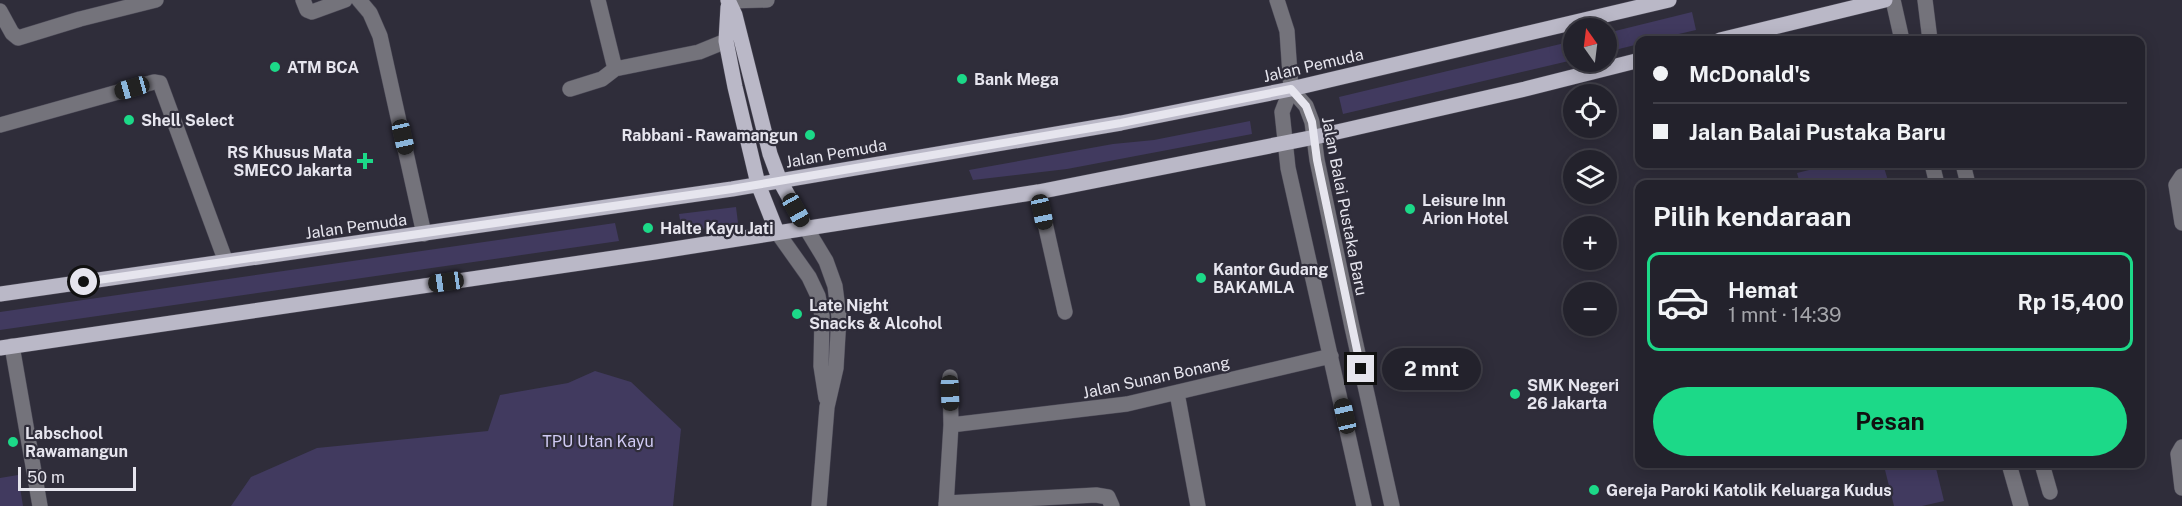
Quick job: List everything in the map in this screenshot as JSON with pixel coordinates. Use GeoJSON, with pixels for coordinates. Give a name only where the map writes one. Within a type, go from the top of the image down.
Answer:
{"type":"FeatureCollection","features":[{"type":"Feature","properties":{"kind":"main road","name":"Jalan Pemuda"},"geometry":{"type":"LineString","coordinates":[[0,294],[780,181],[1121,123],[1291,89],[1669,0]]}},
{"type":"Feature","properties":{"kind":"main road"},"geometry":{"type":"LineString","coordinates":[[1736,36],[1885,0]]}},
{"type":"Feature","properties":{"kind":"main road"},"geometry":{"type":"LineString","coordinates":[[728,1],[726,41],[758,184],[777,232]]}},
{"type":"Feature","properties":{"kind":"main road"},"geometry":{"type":"LineString","coordinates":[[728,1],[735,15],[769,148],[780,181],[806,228]]}},
{"type":"Feature","properties":{"kind":"main road"},"geometry":{"type":"LineString","coordinates":[[6,347],[227,316],[1038,192],[1315,137],[1635,61]]}},
{"type":"Feature","properties":{"kind":"street"},"geometry":{"type":"LineString","coordinates":[[0,11],[12,33],[18,38],[80,19],[156,0]]}},
{"type":"Feature","properties":{"kind":"street"},"geometry":{"type":"LineString","coordinates":[[303,0],[307,10],[312,12],[345,0]]}},
{"type":"Feature","properties":{"kind":"street"},"geometry":{"type":"LineString","coordinates":[[359,0],[370,13],[380,36],[424,234]]}},
{"type":"Feature","properties":{"kind":"street"},"geometry":{"type":"LineString","coordinates":[[598,0],[615,69]]}},
{"type":"Feature","properties":{"kind":"street"},"geometry":{"type":"LineString","coordinates":[[728,1],[767,0]]}},
{"type":"Feature","properties":{"kind":"street"},"geometry":{"type":"LineString","coordinates":[[1277,0],[1287,30],[1291,89],[1282,112],[1288,168],[1364,506]]}},
{"type":"Feature","properties":{"kind":"street"},"geometry":{"type":"LineString","coordinates":[[1893,0],[1901,36]]}},
{"type":"Feature","properties":{"kind":"street"},"geometry":{"type":"LineString","coordinates":[[1924,0],[1929,36]]}},
{"type":"Feature","properties":{"kind":"street"},"geometry":{"type":"LineString","coordinates":[[570,89],[602,80],[615,69],[699,52],[726,41]]}},
{"type":"Feature","properties":{"kind":"street"},"geometry":{"type":"LineString","coordinates":[[0,124],[154,82],[160,83],[164,88],[226,262]]}},
{"type":"Feature","properties":{"kind":"street","name":"Jalan Balai Pustaka Baru"},"geometry":{"type":"LineString","coordinates":[[1291,89],[1306,106],[1315,137],[1317,160],[1392,506]]}},
{"type":"Feature","properties":{"kind":"street"},"geometry":{"type":"LineString","coordinates":[[2182,176],[2176,184],[2182,223]]}},
{"type":"Feature","properties":{"kind":"street"},"geometry":{"type":"LineString","coordinates":[[1038,192],[1065,312]]}},
{"type":"Feature","properties":{"kind":"street"},"geometry":{"type":"LineString","coordinates":[[806,228],[826,261],[835,286],[839,317],[836,368],[827,407],[819,506]]}},
{"type":"Feature","properties":{"kind":"street"},"geometry":{"type":"LineString","coordinates":[[777,232],[809,278],[818,296],[822,316],[821,366],[827,407]]}},
{"type":"Feature","properties":{"kind":"street"},"geometry":{"type":"LineString","coordinates":[[6,347],[40,506]]}},
{"type":"Feature","properties":{"kind":"street","name":"Jalan Sunan Bonang"},"geometry":{"type":"LineString","coordinates":[[951,425],[1097,409],[1177,393],[1331,356]]}},
{"type":"Feature","properties":{"kind":"street"},"geometry":{"type":"LineString","coordinates":[[950,377],[951,425],[946,505],[1096,495],[1108,497],[1112,506]]}},
{"type":"Feature","properties":{"kind":"street"},"geometry":{"type":"LineString","coordinates":[[1177,393],[1198,506]]}},
{"type":"Feature","properties":{"kind":"street"},"geometry":{"type":"LineString","coordinates":[[2181,448],[2178,454],[2182,488]]}},
{"type":"Feature","properties":{"kind":"street"},"geometry":{"type":"LineString","coordinates":[[1357,469],[1383,462]]}},
{"type":"Feature","properties":{"kind":"street"},"geometry":{"type":"LineString","coordinates":[[2010,468],[2021,506]]}},
{"type":"Feature","properties":{"kind":"street"},"geometry":{"type":"LineString","coordinates":[[2043,468],[2050,492]]}},
{"type":"Feature","properties":{"kind":"green space"},"geometry":{"type":"Polygon","coordinates":[[[1692,12],[1696,30],[1670,36],[1635,36],[1635,45],[1617,50],[1617,31],[1692,12]]]}},
{"type":"Feature","properties":{"kind":"green space"},"geometry":{"type":"Polygon","coordinates":[[[1563,43],[1563,62],[1343,114],[1339,97],[1563,43]]]}},
{"type":"Feature","properties":{"kind":"green space"},"geometry":{"type":"Polygon","coordinates":[[[1250,121],[1252,134],[1067,169],[973,180],[969,170],[1113,144],[1154,140],[1250,121]]]}},
{"type":"Feature","properties":{"kind":"green space"},"geometry":{"type":"Polygon","coordinates":[[[1817,168],[1884,168],[1888,180],[1799,180],[1797,173],[1817,168]]]}},
{"type":"Feature","properties":{"kind":"green space"},"geometry":{"type":"Polygon","coordinates":[[[736,207],[738,223],[682,232],[679,214],[736,207]]]}},
{"type":"Feature","properties":{"kind":"green space"},"geometry":{"type":"Polygon","coordinates":[[[615,223],[619,241],[0,330],[0,312],[615,223]]]}},
{"type":"Feature","properties":{"kind":"green space","name":"TPU Utan Kayu"},"geometry":{"type":"Polygon","coordinates":[[[595,371],[631,382],[681,429],[673,506],[231,506],[251,477],[317,448],[488,431],[500,395],[568,383],[595,371]]]}},
{"type":"Feature","properties":{"kind":"green space"},"geometry":{"type":"Polygon","coordinates":[[[1936,468],[1944,501],[1922,506],[1894,506],[1885,470],[1936,468]]]}},
{"type":"Feature","properties":{"kind":"green space"},"geometry":{"type":"Polygon","coordinates":[[[18,475],[23,506],[0,506],[0,478],[18,475]]]}},
{"type":"Feature","properties":{"kind":"place","name":"ATM BCA"},"geometry":{"type":"Point","coordinates":[275,67]}},
{"type":"Feature","properties":{"kind":"place","name":"Bank Mega"},"geometry":{"type":"Point","coordinates":[962,79]}},
{"type":"Feature","properties":{"kind":"place","name":"Shell Select"},"geometry":{"type":"Point","coordinates":[129,120]}},
{"type":"Feature","properties":{"kind":"place","name":"Rabbani - Rawamangun"},"geometry":{"type":"Point","coordinates":[810,135]}},
{"type":"Feature","properties":{"kind":"place","name":"RS Khusus Mata SMECO Jakarta"},"geometry":{"type":"Point","coordinates":[365,161]}},
{"type":"Feature","properties":{"kind":"place","name":"Leisure Inn Arion Hotel"},"geometry":{"type":"Point","coordinates":[1410,209]}},
{"type":"Feature","properties":{"kind":"place","name":"Halte Kayu Jati"},"geometry":{"type":"Point","coordinates":[648,228]}},
{"type":"Feature","properties":{"kind":"place","name":"Kantor Gudang BAKAMLA"},"geometry":{"type":"Point","coordinates":[1201,278]}},
{"type":"Feature","properties":{"kind":"place","name":"Late Night Snacks & Alcohol"},"geometry":{"type":"Point","coordinates":[797,314]}},
{"type":"Feature","properties":{"kind":"place","name":"SMK Negeri 26 Jakarta"},"geometry":{"type":"Point","coordinates":[1515,394]}},
{"type":"Feature","properties":{"kind":"place","name":"Labschool Rawamangun"},"geometry":{"type":"Point","coordinates":[13,442]}},
{"type":"Feature","properties":{"kind":"place","name":"Gereja Paroki Katolik Keluarga Kudus"},"geometry":{"type":"Point","coordinates":[1594,490]}},
{"type":"Feature","properties":{"kind":"route"},"geometry":{"type":"LineString","coordinates":[[84,282],[732,189],[1121,123],[1291,89],[1306,106],[1312,122],[1317,160],[1361,369]]}}]}
